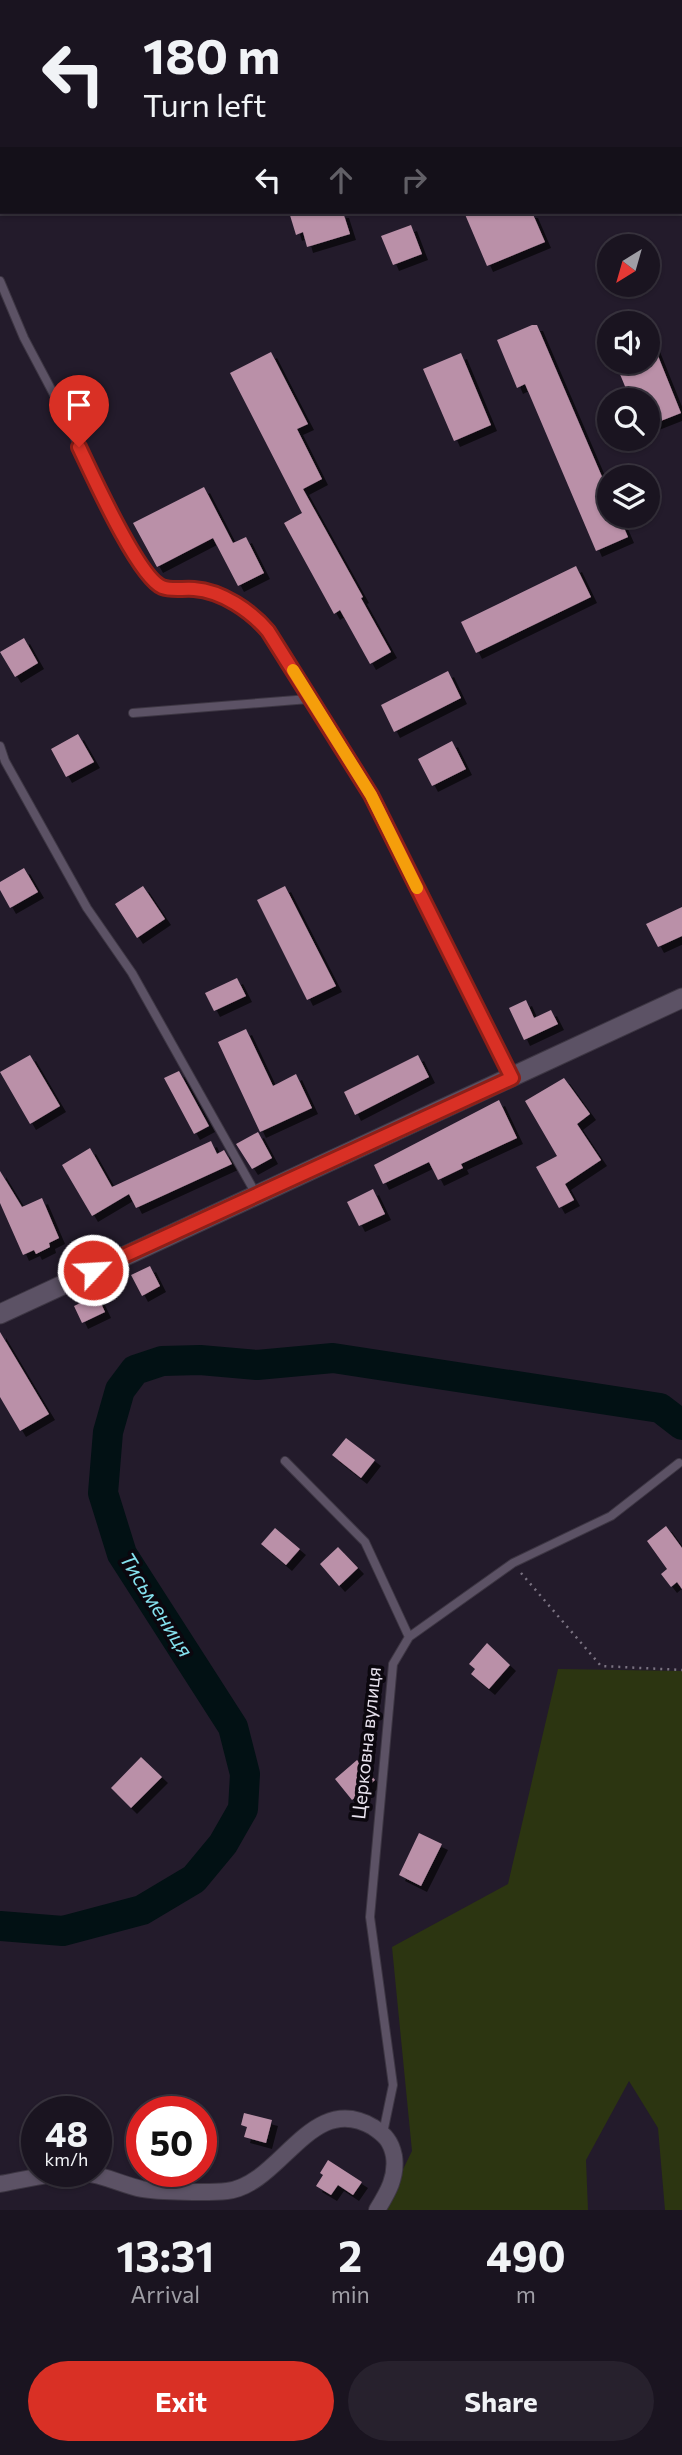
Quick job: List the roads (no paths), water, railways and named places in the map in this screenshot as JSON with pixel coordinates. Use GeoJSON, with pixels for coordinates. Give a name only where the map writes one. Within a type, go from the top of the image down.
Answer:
{"type":"FeatureCollection","features":[{"type":"Feature","properties":{"kind":"main road"},"geometry":{"type":"LineString","coordinates":[[0,1314],[682,998]]}},
{"type":"Feature","properties":{"kind":"street"},"geometry":{"type":"LineString","coordinates":[[0,2184],[58,2174],[86,2173],[144,2190],[227,2191],[249,2186],[265,2175],[298,2140],[321,2125],[342,2119],[364,2122],[383,2133],[392,2144],[395,2161],[392,2185],[377,2210]]}},
{"type":"Feature","properties":{"kind":"lane"},"geometry":{"type":"LineString","coordinates":[[0,281],[24,338],[99,489],[147,575],[160,586],[197,589],[228,600],[257,618],[285,657],[371,795],[512,1078]]}},
{"type":"Feature","properties":{"kind":"lane"},"geometry":{"type":"LineString","coordinates":[[133,713],[309,699]]}},
{"type":"Feature","properties":{"kind":"lane"},"geometry":{"type":"LineString","coordinates":[[0,746],[5,761],[53,849],[87,908],[132,973],[256,1194]]}},
{"type":"Feature","properties":{"kind":"lane"},"geometry":{"type":"LineString","coordinates":[[285,1461],[365,1542],[409,1637]]}},
{"type":"Feature","properties":{"kind":"lane","name":"Церковна вулиця"},"geometry":{"type":"LineString","coordinates":[[383,2133],[393,2085],[370,1917],[393,1664],[409,1637],[513,1563],[611,1516],[679,1463]]}},
{"type":"Feature","properties":{"kind":"waterway","name":"Тисьмениця"},"geometry":{"type":"LineString","coordinates":[[0,1926],[63,1931],[142,1910],[194,1879],[223,1844],[243,1809],[245,1774],[233,1727],[122,1554],[103,1493],[108,1432],[120,1390],[135,1370],[162,1361],[200,1360],[257,1365],[333,1358],[660,1408],[682,1425]]}}]}
